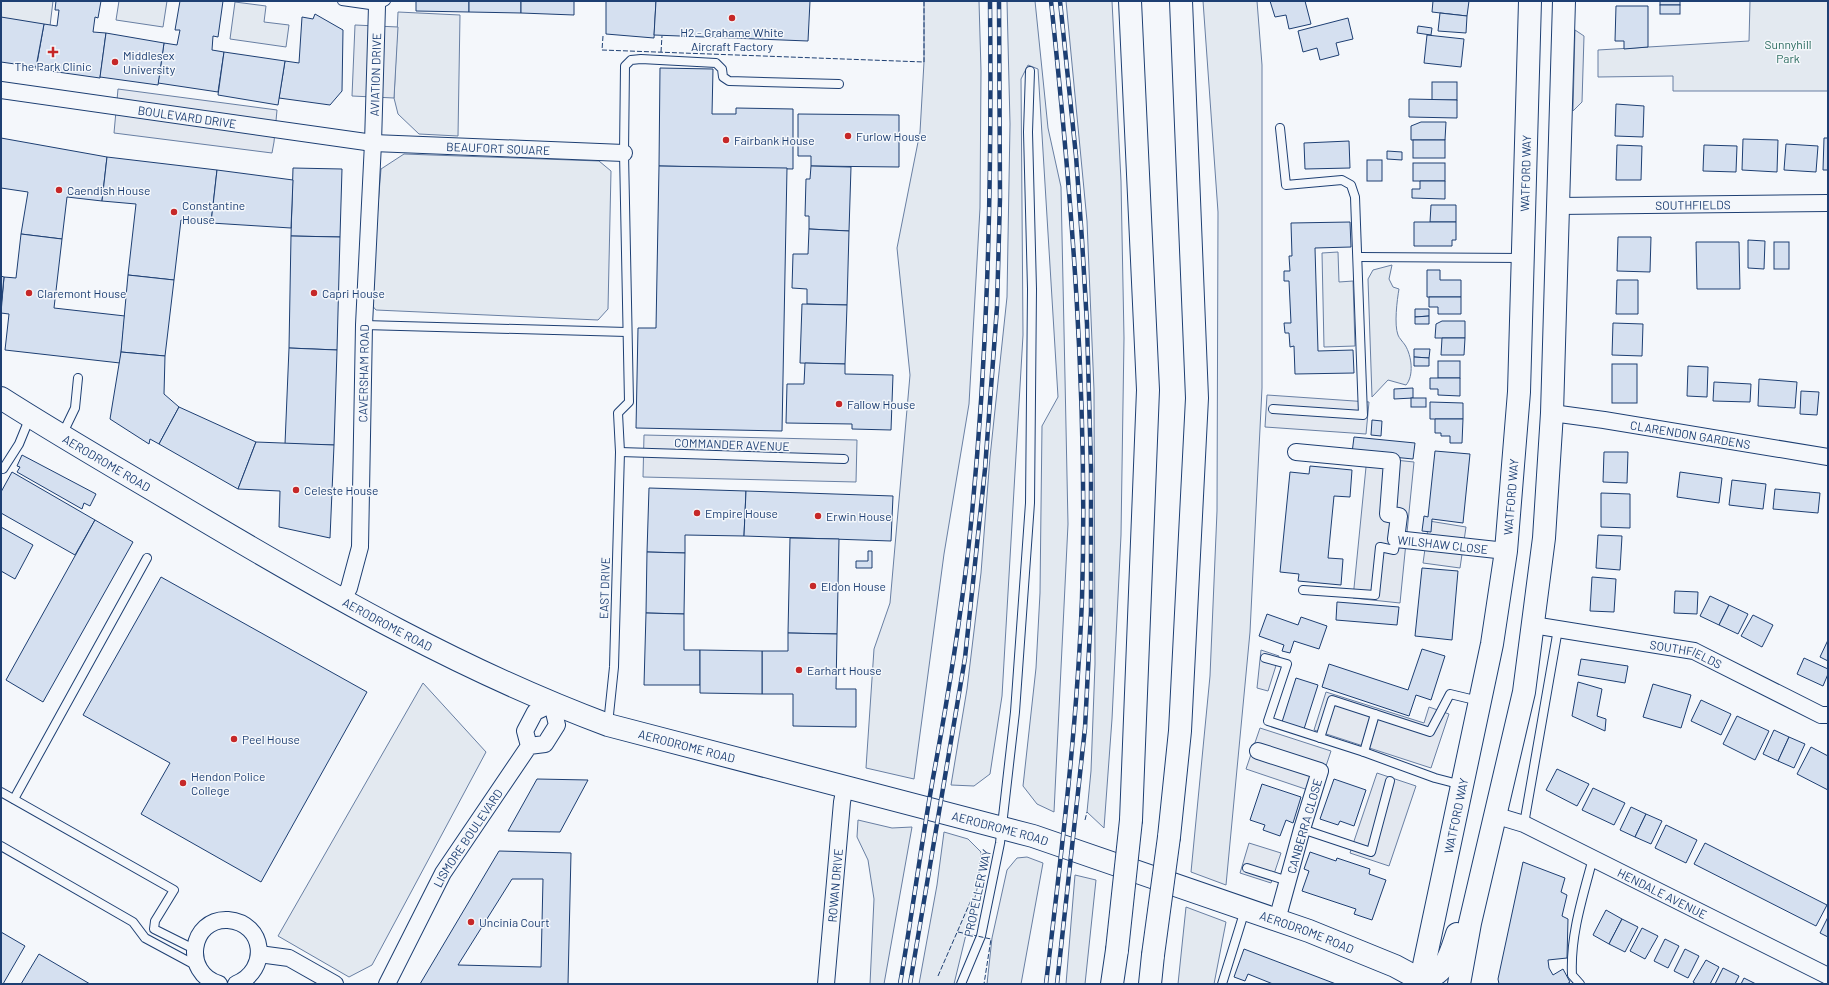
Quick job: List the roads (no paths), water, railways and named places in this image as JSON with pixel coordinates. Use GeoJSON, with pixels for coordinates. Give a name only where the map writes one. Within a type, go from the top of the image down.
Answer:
{"type":"FeatureCollection","features":[{"type":"Feature","properties":{"kind":"main road"},"geometry":{"type":"LineString","coordinates":[[1112,984],[1131,820],[1148,390],[1130,1]]}},
{"type":"Feature","properties":{"kind":"main road"},"geometry":{"type":"LineString","coordinates":[[1150,984],[1169,837],[1180,731],[1197,398],[1181,1]]}},
{"type":"Feature","properties":{"kind":"main road","name":"WATFORD WAY"},"geometry":{"type":"LineString","coordinates":[[1422,983],[1492,644],[1506,551],[1519,392],[1530,1]]}},
{"type":"Feature","properties":{"kind":"main road"},"geometry":{"type":"LineString","coordinates":[[1459,984],[1470,922],[1524,692],[1534,625],[1544,538],[1552,413],[1564,1]]}},
{"type":"Feature","properties":{"kind":"main road","name":"AERODROME ROAD"},"geometry":{"type":"LineString","coordinates":[[1,398],[30,417],[342,600],[455,660],[552,704],[608,725],[1041,839],[1277,920],[1395,966],[1422,983]]}},
{"type":"Feature","properties":{"kind":"main road"},"geometry":{"type":"LineString","coordinates":[[1422,983],[1445,967],[1457,934],[1470,922]]}},
{"type":"Feature","properties":{"kind":"street","name":"AVIATION DRIVE"},"geometry":{"type":"LineString","coordinates":[[373,143],[380,3]]}},
{"type":"Feature","properties":{"kind":"street","name":"BOULEVARD DRIVE"},"geometry":{"type":"LineString","coordinates":[[1,90],[373,143]]}},
{"type":"Feature","properties":{"kind":"street","name":"BEAUFORT SQUARE"},"geometry":{"type":"LineString","coordinates":[[373,143],[624,153]]}},
{"type":"Feature","properties":{"kind":"street","name":"CAVERSHAM ROAD"},"geometry":{"type":"LineString","coordinates":[[342,600],[349,588],[360,547],[364,326],[373,143]]}},
{"type":"Feature","properties":{"kind":"street","name":"SOUTHFIELDS"},"geometry":{"type":"LineString","coordinates":[[1558,206],[1828,203]]}},
{"type":"Feature","properties":{"kind":"street","name":"CLARENDON GARDENS"},"geometry":{"type":"LineString","coordinates":[[1552,413],[1604,420],[1828,457]]}},
{"type":"Feature","properties":{"kind":"street","name":"WILSHAW CLOSE"},"geometry":{"type":"LineString","coordinates":[[1296,452],[1392,461],[1388,514],[1400,516],[1396,538],[1506,551]]}},
{"type":"Feature","properties":{"kind":"street","name":"SOUTHFIELDS"},"geometry":{"type":"LineString","coordinates":[[1534,625],[1694,651],[1821,715],[1828,715]]}},
{"type":"Feature","properties":{"kind":"street"},"geometry":{"type":"LineString","coordinates":[[552,704],[557,725],[545,744],[529,746],[525,731],[535,712],[552,704]]}},
{"type":"Feature","properties":{"kind":"street","name":"LISMORE BOULEVARD"},"geometry":{"type":"LineString","coordinates":[[387,984],[443,873],[529,746]]}},
{"type":"Feature","properties":{"kind":"street","name":"CANBERRA CLOSE"},"geometry":{"type":"LineString","coordinates":[[1258,751],[1320,771],[1302,829],[1277,920]]}},
{"type":"Feature","properties":{"kind":"street","name":"ROWAN DRIVE"},"geometry":{"type":"LineString","coordinates":[[826,984],[842,802],[845,787]]}},
{"type":"Feature","properties":{"kind":"street","name":"HENDALE AVENUE"},"geometry":{"type":"LineString","coordinates":[[1494,815],[1524,824],[1828,976]]}},
{"type":"Feature","properties":{"kind":"street"},"geometry":{"type":"LineString","coordinates":[[218,984],[209,980],[197,967],[194,949],[201,933],[207,927],[216,922],[227,920],[237,922],[254,934],[258,942],[260,954],[255,969],[250,976],[236,984]]}},
{"type":"Feature","properties":{"kind":"street"},"geometry":{"type":"LineString","coordinates":[[260,954],[289,958],[335,984]]}},
{"type":"Feature","properties":{"kind":"lane"},"geometry":{"type":"LineString","coordinates":[[342,1],[380,3]]}},
{"type":"Feature","properties":{"kind":"lane","name":"EAST DRIVE"},"geometry":{"type":"LineString","coordinates":[[608,725],[614,667],[620,452],[618,413],[629,402],[624,153],[625,66],[631,60],[716,63],[722,69],[723,77],[729,81],[839,84]]}},
{"type":"Feature","properties":{"kind":"lane","name":"PROPELLER WAY"},"geometry":{"type":"LineString","coordinates":[[961,984],[981,936],[1002,828],[1015,712],[1030,503],[1032,289],[1028,132],[1030,71]]}},
{"type":"Feature","properties":{"kind":"lane"},"geometry":{"type":"LineString","coordinates":[[1273,409],[1363,415],[1356,197],[1351,185],[1342,180],[1286,184],[1280,128]]}},
{"type":"Feature","properties":{"kind":"lane"},"geometry":{"type":"LineString","coordinates":[[1359,257],[1523,258]]}},
{"type":"Feature","properties":{"kind":"lane"},"geometry":{"type":"LineString","coordinates":[[364,326],[628,332]]}},
{"type":"Feature","properties":{"kind":"lane"},"geometry":{"type":"LineString","coordinates":[[61,435],[75,408],[78,378]]}},
{"type":"Feature","properties":{"kind":"lane"},"geometry":{"type":"LineString","coordinates":[[2,469],[19,444],[30,417]]}},
{"type":"Feature","properties":{"kind":"lane","name":"COMMANDER AVENUE"},"geometry":{"type":"LineString","coordinates":[[620,452],[844,459]]}},
{"type":"Feature","properties":{"kind":"lane"},"geometry":{"type":"LineString","coordinates":[[1303,590],[1375,595],[1380,547],[1394,550],[1396,538]]}},
{"type":"Feature","properties":{"kind":"lane"},"geometry":{"type":"LineString","coordinates":[[14,799],[147,558]]}},
{"type":"Feature","properties":{"kind":"lane"},"geometry":{"type":"LineString","coordinates":[[1524,824],[1558,629]]}},
{"type":"Feature","properties":{"kind":"lane"},"geometry":{"type":"LineString","coordinates":[[1265,658],[1287,664],[1268,721],[1364,752],[1435,778],[1463,785]]}},
{"type":"Feature","properties":{"kind":"lane"},"geometry":{"type":"LineString","coordinates":[[1320,738],[1332,700],[1430,732],[1450,694],[1480,702]]}},
{"type":"Feature","properties":{"kind":"lane"},"geometry":{"type":"LineString","coordinates":[[1364,752],[1375,714]]}},
{"type":"Feature","properties":{"kind":"lane"},"geometry":{"type":"LineString","coordinates":[[1302,829],[1371,852],[1390,781]]}},
{"type":"Feature","properties":{"kind":"lane"},"geometry":{"type":"LineString","coordinates":[[1,792],[174,890],[154,921],[154,929],[194,949]]}},
{"type":"Feature","properties":{"kind":"lane"},"geometry":{"type":"LineString","coordinates":[[1,846],[133,922],[146,938],[197,967]]}},
{"type":"Feature","properties":{"kind":"lane"},"geometry":{"type":"LineString","coordinates":[[1580,984],[1572,975],[1571,958],[1577,918],[1593,858]]}},
{"type":"Feature","properties":{"kind":"lane"},"geometry":{"type":"LineString","coordinates":[[1247,868],[1288,881]]}},
{"type":"Feature","properties":{"kind":"lane"},"geometry":{"type":"LineString","coordinates":[[1222,984],[1245,910]]}},
{"type":"Feature","properties":{"kind":"railway"},"geometry":{"type":"LineString","coordinates":[[900,984],[957,637],[975,483],[987,277],[990,139],[990,1]]}},
{"type":"Feature","properties":{"kind":"railway"},"geometry":{"type":"LineString","coordinates":[[910,984],[965,658],[985,469],[997,307],[1000,198],[999,1]]}},
{"type":"Feature","properties":{"kind":"railway"},"geometry":{"type":"LineString","coordinates":[[1046,984],[1068,792],[1080,647],[1083,524],[1083,449],[1077,300],[1066,150],[1051,1]]}},
{"type":"Feature","properties":{"kind":"railway"},"geometry":{"type":"LineString","coordinates":[[1057,984],[1085,728],[1091,611],[1091,469],[1087,324],[1076,156],[1060,1]]}},
{"type":"Feature","properties":{"kind":"place","name":"H2 - Grahame White Aircraft Factory"},"geometry":{"type":"Point","coordinates":[732,18]}},
{"type":"Feature","properties":{"kind":"place","name":"The Park Clinic"},"geometry":{"type":"Point","coordinates":[53,52]}},
{"type":"Feature","properties":{"kind":"place","name":"Middlesex University"},"geometry":{"type":"Point","coordinates":[115,62]}},
{"type":"Feature","properties":{"kind":"place","name":"Furlow House"},"geometry":{"type":"Point","coordinates":[848,136]}},
{"type":"Feature","properties":{"kind":"place","name":"Fairbank House"},"geometry":{"type":"Point","coordinates":[726,140]}},
{"type":"Feature","properties":{"kind":"place","name":"Caendish House"},"geometry":{"type":"Point","coordinates":[59,190]}},
{"type":"Feature","properties":{"kind":"place","name":"Constantine House"},"geometry":{"type":"Point","coordinates":[174,212]}},
{"type":"Feature","properties":{"kind":"place","name":"Claremont House"},"geometry":{"type":"Point","coordinates":[29,293]}},
{"type":"Feature","properties":{"kind":"place","name":"Capri House"},"geometry":{"type":"Point","coordinates":[314,293]}},
{"type":"Feature","properties":{"kind":"place","name":"Fallow House"},"geometry":{"type":"Point","coordinates":[839,404]}},
{"type":"Feature","properties":{"kind":"place","name":"Celeste House"},"geometry":{"type":"Point","coordinates":[296,490]}},
{"type":"Feature","properties":{"kind":"place","name":"Empire House"},"geometry":{"type":"Point","coordinates":[697,513]}},
{"type":"Feature","properties":{"kind":"place","name":"Erwin House"},"geometry":{"type":"Point","coordinates":[818,516]}},
{"type":"Feature","properties":{"kind":"place","name":"Eldon House"},"geometry":{"type":"Point","coordinates":[813,586]}},
{"type":"Feature","properties":{"kind":"place","name":"Earhart House"},"geometry":{"type":"Point","coordinates":[799,670]}},
{"type":"Feature","properties":{"kind":"place","name":"Peel House"},"geometry":{"type":"Point","coordinates":[234,739]}},
{"type":"Feature","properties":{"kind":"place","name":"Hendon Police College"},"geometry":{"type":"Point","coordinates":[183,783]}},
{"type":"Feature","properties":{"kind":"place","name":"Uncinia Court"},"geometry":{"type":"Point","coordinates":[471,922]}},
{"type":"Feature","properties":{"kind":"park label","name":"Sunnyhill Park"},"geometry":{"type":"Point","coordinates":[1788,51]}}]}
